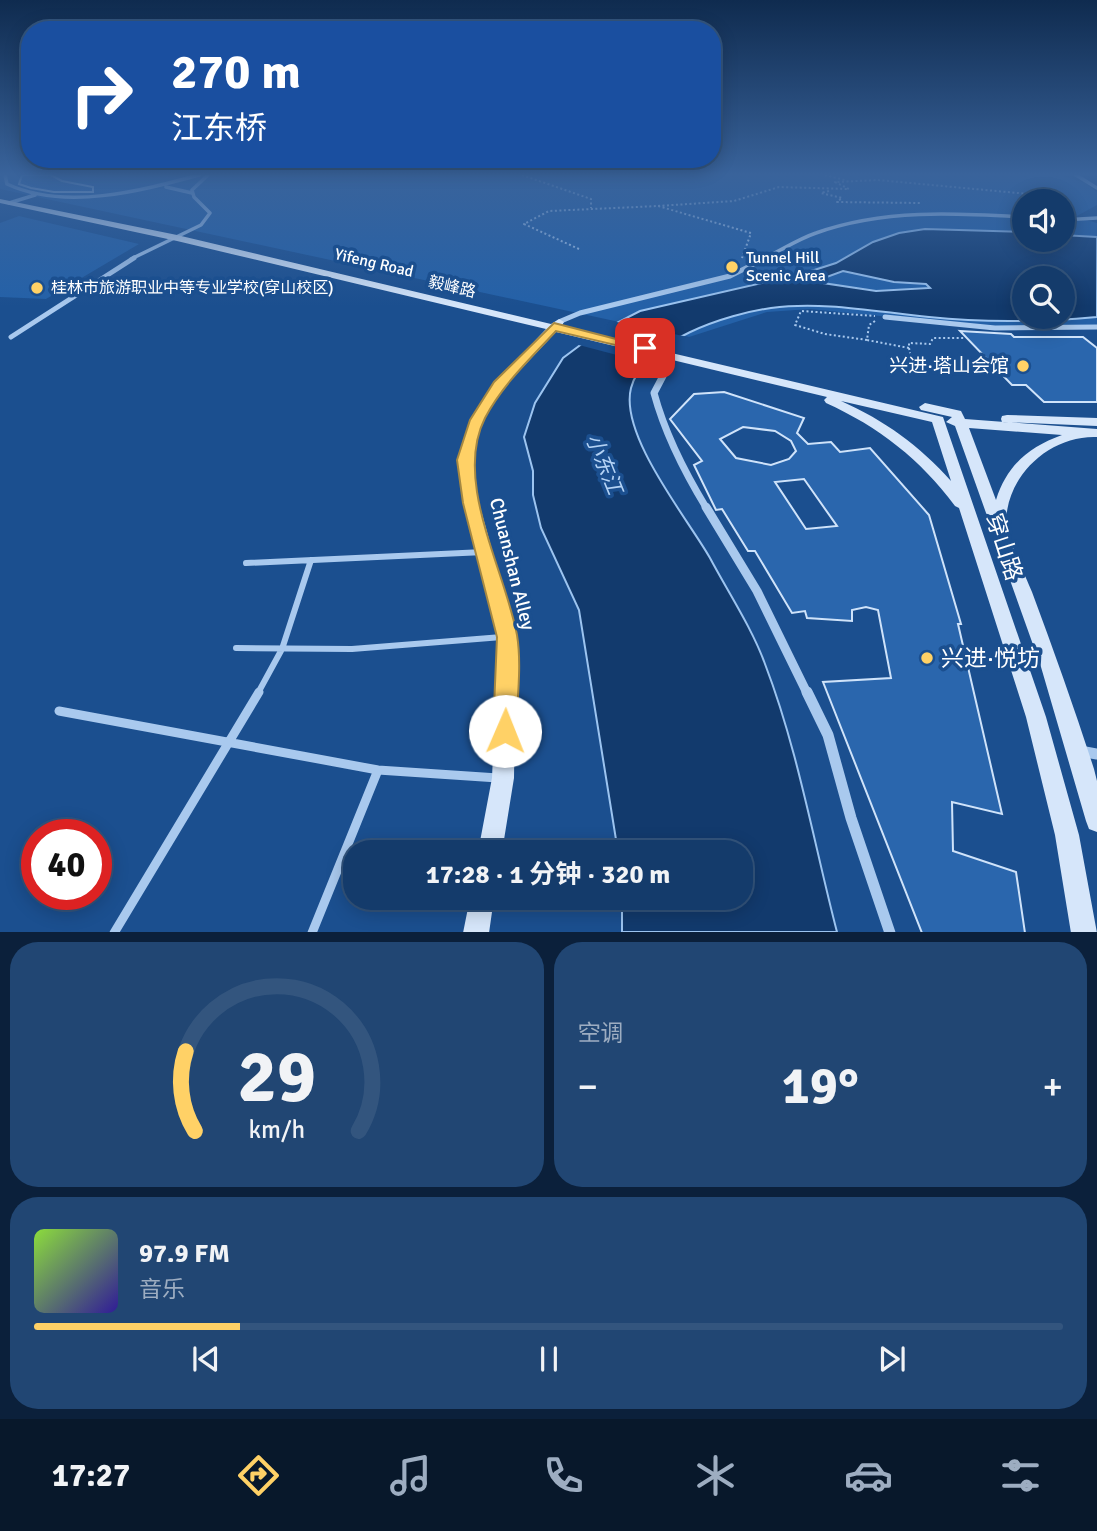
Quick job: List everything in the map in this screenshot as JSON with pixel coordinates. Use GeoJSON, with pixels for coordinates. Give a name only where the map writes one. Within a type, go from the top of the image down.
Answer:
{"type":"FeatureCollection","features":[{"type":"Feature","properties":{"kind":"main road","name":"毅峰路"},"geometry":{"type":"LineString","coordinates":[[83,218],[565,326]]}},
{"type":"Feature","properties":{"kind":"main road","name":"Yifeng Road"},"geometry":{"type":"LineString","coordinates":[[117,218],[188,233],[565,326]]}},
{"type":"Feature","properties":{"kind":"main road"},"geometry":{"type":"LineString","coordinates":[[565,326],[936,415]]}},
{"type":"Feature","properties":{"kind":"main road","name":"Chuanshan Alley"},"geometry":{"type":"LineString","coordinates":[[492,840],[503,778],[507,637],[465,460],[477,420],[499,385],[565,326]]}},
{"type":"Feature","properties":{"kind":"main road"},"geometry":{"type":"LineString","coordinates":[[698,357],[789,383],[936,415],[1090,433]]}},
{"type":"Feature","properties":{"kind":"main road"},"geometry":{"type":"LineString","coordinates":[[789,383],[863,415],[900,438],[942,476],[971,518]]}},
{"type":"Feature","properties":{"kind":"main road","name":"穿山路"},"geometry":{"type":"LineString","coordinates":[[936,415],[1036,718],[1066,835],[1084,932]]}},
{"type":"Feature","properties":{"kind":"main road"},"geometry":{"type":"LineString","coordinates":[[959,418],[1097,422]]}},
{"type":"Feature","properties":{"kind":"main road","name":"穿山路"},"geometry":{"type":"LineString","coordinates":[[959,418],[1079,750],[1097,821]]}},
{"type":"Feature","properties":{"kind":"main road"},"geometry":{"type":"LineString","coordinates":[[998,527],[1003,494],[1017,467],[1050,444],[1090,433]]}},
{"type":"Feature","properties":{"kind":"main road"},"geometry":{"type":"LineString","coordinates":[[476,932],[480,910]]}},
{"type":"Feature","properties":{"kind":"street"},"geometry":{"type":"LineString","coordinates":[[11,337],[147,249],[188,233],[207,218]]}},
{"type":"Feature","properties":{"kind":"street"},"geometry":{"type":"LineString","coordinates":[[565,326],[580,313],[740,271],[816,233],[872,218]]}},
{"type":"Feature","properties":{"kind":"street"},"geometry":{"type":"LineString","coordinates":[[885,317],[995,328],[1097,327]]}},
{"type":"Feature","properties":{"kind":"street"},"geometry":{"type":"LineString","coordinates":[[663,376],[654,393],[660,415],[702,503],[757,591],[828,735],[890,932]]}},
{"type":"Feature","properties":{"kind":"street"},"geometry":{"type":"LineString","coordinates":[[1079,750],[1097,754]]}},
{"type":"Feature","properties":{"kind":"lane"},"geometry":{"type":"LineString","coordinates":[[246,563],[485,552]]}},
{"type":"Feature","properties":{"kind":"lane"},"geometry":{"type":"LineString","coordinates":[[115,932],[229,745],[282,649],[311,560]]}},
{"type":"Feature","properties":{"kind":"lane"},"geometry":{"type":"LineString","coordinates":[[236,648],[352,649],[507,637]]}},
{"type":"Feature","properties":{"kind":"lane"},"geometry":{"type":"LineString","coordinates":[[59,711],[229,745],[378,770],[503,778]]}},
{"type":"Feature","properties":{"kind":"lane"},"geometry":{"type":"LineString","coordinates":[[312,932],[378,770]]}},
{"type":"Feature","properties":{"kind":"path"},"geometry":{"type":"LineString","coordinates":[[535,218],[524,224],[579,249]]}},
{"type":"Feature","properties":{"kind":"path"},"geometry":{"type":"LineString","coordinates":[[701,218],[751,233],[743,251],[740,271]]}},
{"type":"Feature","properties":{"kind":"path"},"geometry":{"type":"LineString","coordinates":[[885,317],[801,311],[796,325],[825,334],[909,348]]}},
{"type":"Feature","properties":{"kind":"path"},"geometry":{"type":"LineString","coordinates":[[867,340],[869,325],[885,317]]}},
{"type":"Feature","properties":{"kind":"path"},"geometry":{"type":"LineString","coordinates":[[912,362],[909,343],[930,344],[933,338],[965,338]]}},
{"type":"Feature","properties":{"kind":"shaded area","name":"桂林市旅游职业中等专业学校(穿山校区)"},"geometry":{"type":"Polygon","coordinates":[[[12,218],[30,218],[139,244],[46,299],[0,297],[0,223],[12,218]]]}},
{"type":"Feature","properties":{"kind":"shaded area","name":"Tunnel Hill Scenic Area"},"geometry":{"type":"Polygon","coordinates":[[[137,218],[1012,218],[1012,252],[1075,252],[1075,218],[1097,223],[1097,325],[1075,325],[1075,266],[1012,266],[1012,327],[990,327],[810,309],[767,312],[689,337],[137,218]]]}},
{"type":"Feature","properties":{"kind":"water","name":"小东江"},"geometry":{"type":"Polygon","coordinates":[[[925,229],[1012,232],[1012,252],[1075,252],[1075,236],[1097,237],[1097,317],[1075,318],[1075,266],[1012,266],[1012,321],[950,319],[830,306],[771,308],[733,316],[690,332],[652,356],[639,371],[631,388],[630,407],[635,429],[658,476],[710,558],[760,651],[787,730],[837,932],[622,932],[622,910],[753,910],[753,840],[616,840],[579,610],[541,528],[533,495],[533,471],[524,437],[535,403],[563,358],[595,334],[640,311],[805,273],[836,263],[873,242],[899,233],[925,229]],[[843,271],[821,279],[823,283],[876,291],[930,288],[926,284],[894,282],[843,271]]]}},
{"type":"Feature","properties":{"kind":"pier"},"geometry":{"type":"Polygon","coordinates":[[[612,321],[688,337],[672,344],[651,364],[575,344],[612,321]]]}},
{"type":"Feature","properties":{"kind":"building","name":"兴进·塔山会馆"},"geometry":{"type":"Polygon","coordinates":[[[960,331],[1011,334],[1014,337],[1083,337],[1097,348],[1097,402],[1044,402],[1026,385],[1012,385],[960,331]]]}},
{"type":"Feature","properties":{"kind":"building","name":"兴进·悦坊"},"geometry":{"type":"Polygon","coordinates":[[[724,392],[804,418],[797,433],[808,444],[831,442],[840,452],[870,448],[929,515],[961,624],[958,624],[1002,814],[952,802],[953,851],[1016,872],[1025,932],[922,932],[823,682],[891,678],[878,610],[866,607],[852,610],[852,621],[807,618],[805,611],[792,613],[755,551],[748,551],[722,509],[716,510],[694,465],[702,461],[670,419],[694,394],[724,392]],[[743,427],[720,439],[736,458],[771,465],[789,459],[796,451],[791,441],[775,431],[743,427]],[[804,479],[775,482],[806,529],[837,526],[804,479]]]}},
{"type":"Feature","properties":{"kind":"place","name":"Tunnel Hill Scenic Area"},"geometry":{"type":"Point","coordinates":[732,267]}},
{"type":"Feature","properties":{"kind":"place","name":"桂林市旅游职业中等专业学校(穿山校区)"},"geometry":{"type":"Point","coordinates":[37,288]}},
{"type":"Feature","properties":{"kind":"place","name":"兴进·塔山会馆"},"geometry":{"type":"Point","coordinates":[1023,366]}},
{"type":"Feature","properties":{"kind":"place","name":"兴进·悦坊"},"geometry":{"type":"Point","coordinates":[927,658]}},
{"type":"Feature","properties":{"kind":"route"},"geometry":{"type":"LineString","coordinates":[[505,731],[507,637],[472,503],[465,460],[470,439],[477,420],[499,385],[554,327],[645,348]]}}]}
